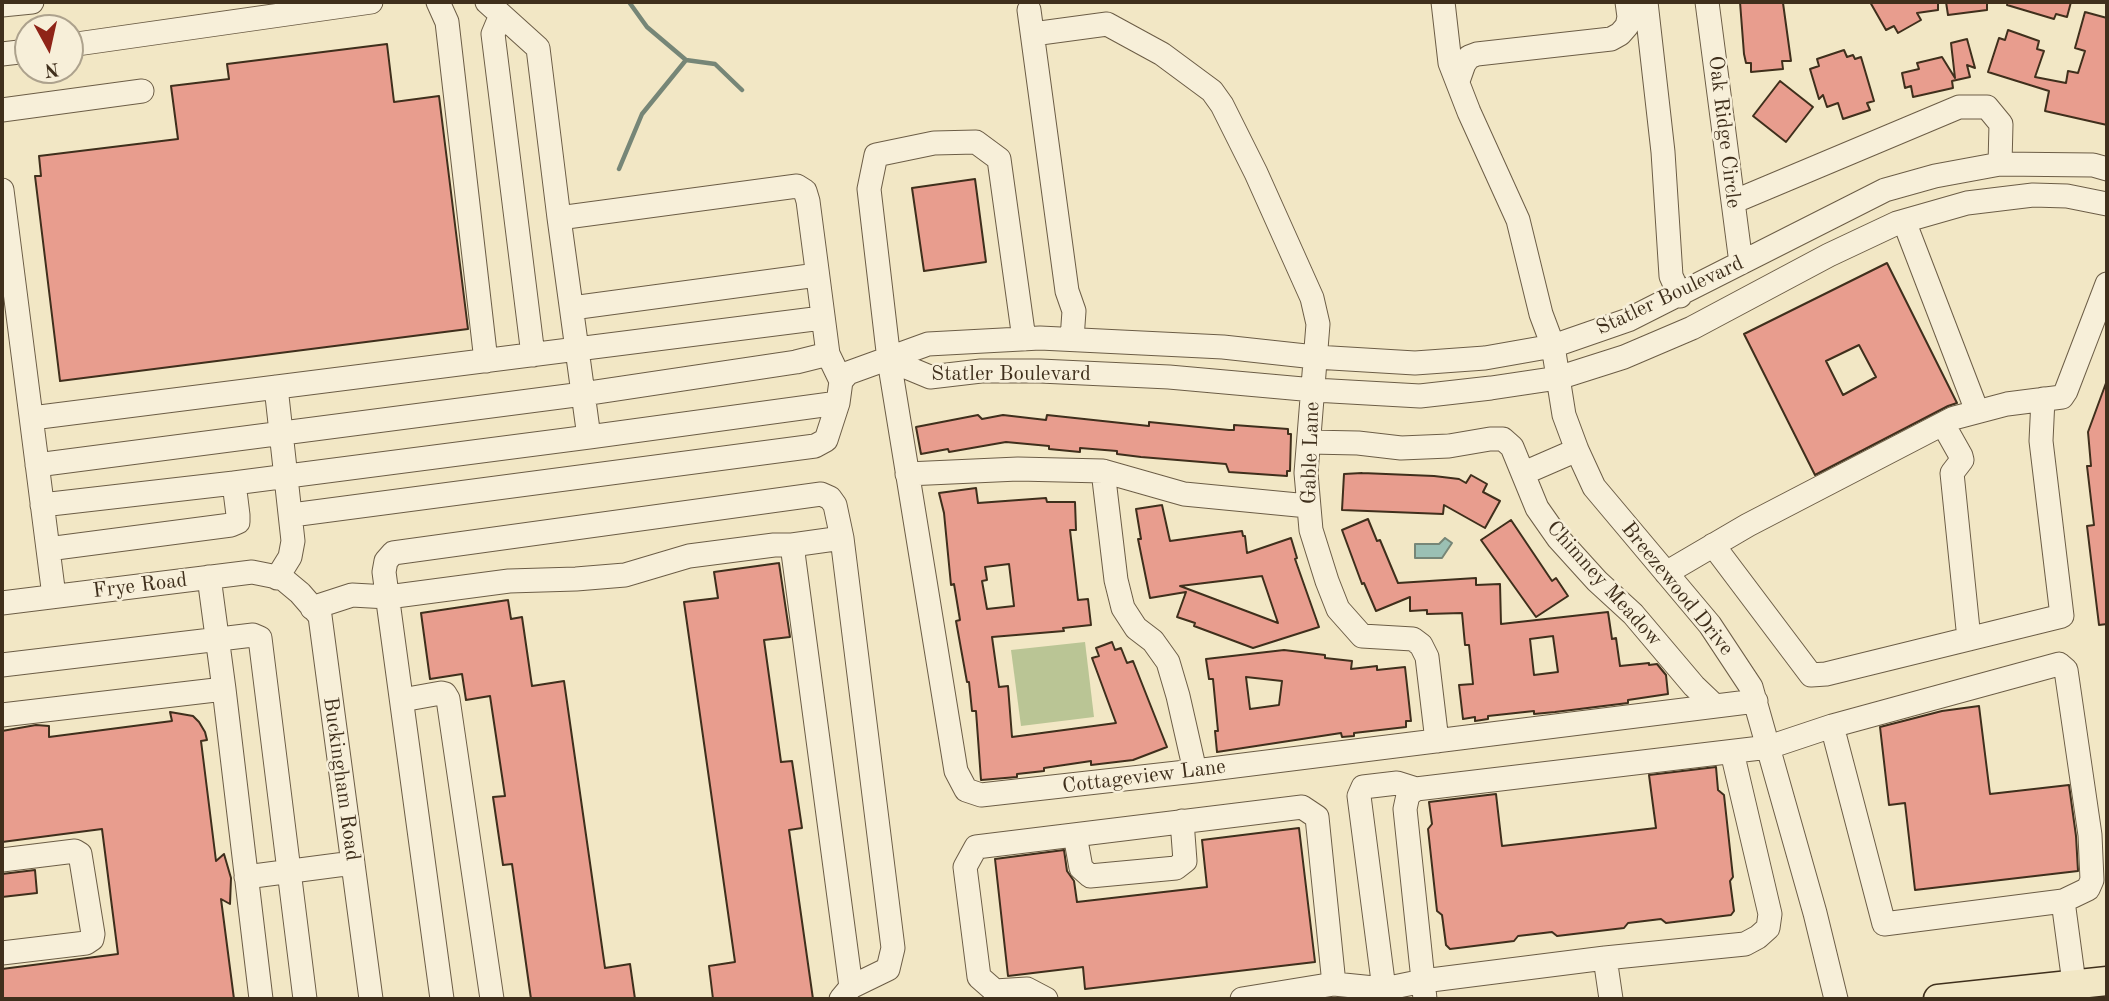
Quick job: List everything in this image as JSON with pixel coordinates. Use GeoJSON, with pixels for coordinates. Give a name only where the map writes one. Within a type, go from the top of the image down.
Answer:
{"type":"FeatureCollection","features":[{"type":"Feature","properties":{"kind":"main road"},"geometry":{"type":"LineString","coordinates":[[1938,999],[2107,981]]}},
{"type":"Feature","properties":{"kind":"street"},"geometry":{"type":"LineString","coordinates":[[2,5],[32,2]]}},
{"type":"Feature","properties":{"kind":"street"},"geometry":{"type":"LineString","coordinates":[[84,43],[371,2]]}},
{"type":"Feature","properties":{"kind":"street"},"geometry":{"type":"LineString","coordinates":[[438,2],[447,22],[486,361]]}},
{"type":"Feature","properties":{"kind":"street","name":"Breezewood Drive"},"geometry":{"type":"LineString","coordinates":[[1443,2],[1447,51],[1476,130],[1518,220],[1541,314],[1553,346],[1564,415],[1577,450],[1594,487],[1710,625],[1737,664],[1756,701],[1836,999]]}},
{"type":"Feature","properties":{"kind":"street"},"geometry":{"type":"LineString","coordinates":[[1458,81],[1464,64],[1469,57],[1477,54],[1612,39],[1628,26],[1628,2]]}},
{"type":"Feature","properties":{"kind":"street"},"geometry":{"type":"LineString","coordinates":[[1646,2],[1663,152],[1671,276],[1680,296]]}},
{"type":"Feature","properties":{"kind":"street","name":"Oak Ridge Circle"},"geometry":{"type":"LineString","coordinates":[[1707,2],[1741,263]]}},
{"type":"Feature","properties":{"kind":"street"},"geometry":{"type":"LineString","coordinates":[[494,8],[494,34],[533,355]]}},
{"type":"Feature","properties":{"kind":"street"},"geometry":{"type":"LineString","coordinates":[[494,8],[538,48],[589,438]]}},
{"type":"Feature","properties":{"kind":"street"},"geometry":{"type":"LineString","coordinates":[[1030,10],[1067,291],[1074,311],[1072,339]]}},
{"type":"Feature","properties":{"kind":"street","name":"Gable Lane"},"geometry":{"type":"LineString","coordinates":[[1033,34],[1107,24],[1162,54],[1212,91],[1222,105],[1251,162],[1312,298],[1318,324],[1306,473],[1311,530],[1326,580],[1338,609],[1362,636],[1413,639],[1421,645],[1427,657],[1437,741]]}},
{"type":"Feature","properties":{"kind":"street"},"geometry":{"type":"LineString","coordinates":[[2,110],[142,91]]}},
{"type":"Feature","properties":{"kind":"street"},"geometry":{"type":"LineString","coordinates":[[1733,202],[1959,107],[1987,107],[2001,124],[2000,164]]}},
{"type":"Feature","properties":{"kind":"street","name":"Cottageview Lane"},"geometry":{"type":"LineString","coordinates":[[1024,339],[999,159],[976,142],[933,143],[876,155],[869,189],[888,360],[956,771],[966,790],[981,795],[1195,771],[1756,701]]}},
{"type":"Feature","properties":{"kind":"street","name":"Statler Boulevard"},"geometry":{"type":"LineString","coordinates":[[888,360],[928,344],[1024,339],[1223,347],[1315,357],[1415,363],[1485,358],[1553,346],[1628,320],[1885,190],[1935,176],[2000,164],[2093,165],[2107,169]]}},
{"type":"Feature","properties":{"kind":"street"},"geometry":{"type":"LineString","coordinates":[[559,218],[797,186],[805,191],[808,201],[822,318],[828,354],[839,392]]}},
{"type":"Feature","properties":{"kind":"street"},"geometry":{"type":"LineString","coordinates":[[2,190],[54,596]]}},
{"type":"Feature","properties":{"kind":"street"},"geometry":{"type":"LineString","coordinates":[[1885,190],[1901,222],[1977,411]]}},
{"type":"Feature","properties":{"kind":"street","name":"Statler Boulevard"},"geometry":{"type":"LineString","coordinates":[[888,360],[930,377],[981,371],[1041,371],[1170,377],[1420,396],[1558,378],[1625,357],[1692,328],[1829,255],[1901,222],[1967,203],[2033,195],[2067,196],[2107,204]]}},
{"type":"Feature","properties":{"kind":"street"},"geometry":{"type":"LineString","coordinates":[[572,308],[817,275]]}},
{"type":"Feature","properties":{"kind":"street"},"geometry":{"type":"LineString","coordinates":[[1666,573],[1713,545],[1943,424],[1977,411],[2062,397],[2107,284]]}},
{"type":"Feature","properties":{"kind":"street"},"geometry":{"type":"LineString","coordinates":[[32,418],[822,318]]}},
{"type":"Feature","properties":{"kind":"street"},"geometry":{"type":"LineString","coordinates":[[37,465],[583,394],[796,362],[828,354]]}},
{"type":"Feature","properties":{"kind":"street"},"geometry":{"type":"LineString","coordinates":[[292,515],[815,446],[826,440],[839,392],[848,373],[888,360]]}},
{"type":"Feature","properties":{"kind":"street"},"geometry":{"type":"LineString","coordinates":[[276,387],[293,541],[290,557],[277,578]]}},
{"type":"Feature","properties":{"kind":"street"},"geometry":{"type":"LineString","coordinates":[[42,505],[288,477],[589,438],[839,392]]}},
{"type":"Feature","properties":{"kind":"street"},"geometry":{"type":"LineString","coordinates":[[1713,545],[1811,675],[1826,674],[2062,616],[2041,441],[2043,399]]}},
{"type":"Feature","properties":{"kind":"street"},"geometry":{"type":"LineString","coordinates":[[1943,424],[1962,460],[1952,473],[1969,639]]}},
{"type":"Feature","properties":{"kind":"street","name":"Chimney Meadow"},"geometry":{"type":"LineString","coordinates":[[1309,442],[1401,448],[1449,446],[1503,439],[1512,447],[1537,508],[1558,538],[1597,581],[1633,614],[1694,686],[1715,706]]}},
{"type":"Feature","properties":{"kind":"street"},"geometry":{"type":"LineString","coordinates":[[1524,472],[1577,450]]}},
{"type":"Feature","properties":{"kind":"street"},"geometry":{"type":"LineString","coordinates":[[907,474],[1018,469],[1103,471],[1184,494],[1308,506]]}},
{"type":"Feature","properties":{"kind":"street"},"geometry":{"type":"LineString","coordinates":[[1103,471],[1122,608],[1136,628],[1153,641],[1168,662],[1195,771]]}},
{"type":"Feature","properties":{"kind":"street"},"geometry":{"type":"LineString","coordinates":[[48,550],[231,525],[237,522],[238,516],[234,483]]}},
{"type":"Feature","properties":{"kind":"street"},"geometry":{"type":"LineString","coordinates":[[442,999],[384,572],[386,561],[393,553],[821,494],[830,498],[835,505],[842,538],[893,948],[888,969],[846,993],[792,545]]}},
{"type":"Feature","properties":{"kind":"street"},"geometry":{"type":"LineString","coordinates":[[312,608],[352,594],[388,597],[509,581],[625,575],[689,556],[842,538]]}},
{"type":"Feature","properties":{"kind":"street","name":"Frye Road"},"geometry":{"type":"LineString","coordinates":[[2,603],[252,572],[277,578]]}},
{"type":"Feature","properties":{"kind":"street"},"geometry":{"type":"LineString","coordinates":[[209,578],[261,999]]}},
{"type":"Feature","properties":{"kind":"street","name":"Buckingham Road"},"geometry":{"type":"LineString","coordinates":[[277,578],[282,578],[300,593],[320,616],[371,999]]}},
{"type":"Feature","properties":{"kind":"street"},"geometry":{"type":"LineString","coordinates":[[2,665],[253,635],[260,638],[305,999]]}},
{"type":"Feature","properties":{"kind":"street"},"geometry":{"type":"LineString","coordinates":[[1385,994],[1359,796],[1363,787],[1397,783],[1416,789],[1769,747],[1832,726],[2059,664],[2066,670],[2090,835],[2092,880],[2088,889],[2063,901],[1884,924],[1832,726]]}},
{"type":"Feature","properties":{"kind":"street"},"geometry":{"type":"LineString","coordinates":[[2,715],[224,689]]}},
{"type":"Feature","properties":{"kind":"street"},"geometry":{"type":"LineString","coordinates":[[402,699],[441,693],[448,699],[492,999]]}},
{"type":"Feature","properties":{"kind":"street"},"geometry":{"type":"LineString","coordinates":[[1242,999],[1334,984],[1385,994],[1424,990],[1605,958],[1745,944],[1768,928],[1770,914],[1732,752]]}},
{"type":"Feature","properties":{"kind":"street"},"geometry":{"type":"LineString","coordinates":[[1416,789],[1408,795],[1405,809],[1424,990]]}},
{"type":"Feature","properties":{"kind":"street"},"geometry":{"type":"LineString","coordinates":[[1046,999],[1027,989],[995,991],[979,977],[965,867],[976,847],[1302,807],[1317,817],[1334,984]]}},
{"type":"Feature","properties":{"kind":"street"},"geometry":{"type":"LineString","coordinates":[[1075,835],[1081,868],[1090,876],[1176,868],[1185,860],[1182,821]]}},
{"type":"Feature","properties":{"kind":"street"},"geometry":{"type":"LineString","coordinates":[[2,860],[75,851],[80,853],[93,934],[92,939],[86,943],[2,953]]}},
{"type":"Feature","properties":{"kind":"street"},"geometry":{"type":"LineString","coordinates":[[246,877],[353,863]]}},
{"type":"Feature","properties":{"kind":"street"},"geometry":{"type":"LineString","coordinates":[[2063,901],[2074,984]]}},
{"type":"Feature","properties":{"kind":"street"},"geometry":{"type":"LineString","coordinates":[[1605,958],[1611,999]]}},
{"type":"Feature","properties":{"kind":"green space"},"geometry":{"type":"Polygon","coordinates":[[[1085,642],[1094,717],[1021,726],[1011,650],[1085,642]]]}},
{"type":"Feature","properties":{"kind":"water"},"geometry":{"type":"Polygon","coordinates":[[[1445,538],[1452,543],[1442,558],[1415,558],[1415,544],[1439,544],[1445,538]]]}},
{"type":"Feature","properties":{"kind":"building"},"geometry":{"type":"Polygon","coordinates":[[[1740,2],[1783,3],[1791,61],[1782,61],[1783,69],[1751,72],[1751,63],[1746,63],[1744,54],[1740,2]]]}},
{"type":"Feature","properties":{"kind":"building"},"geometry":{"type":"Polygon","coordinates":[[[1870,2],[1938,2],[1938,10],[1917,13],[1921,20],[1898,33],[1894,26],[1886,30],[1870,2]]]}},
{"type":"Feature","properties":{"kind":"building"},"geometry":{"type":"Polygon","coordinates":[[[1946,2],[1987,2],[1987,10],[1948,15],[1946,2]]]}},
{"type":"Feature","properties":{"kind":"building"},"geometry":{"type":"Polygon","coordinates":[[[2008,2],[2071,2],[2067,17],[2056,14],[2054,19],[2007,5],[2008,2]]]}},
{"type":"Feature","properties":{"kind":"building"},"geometry":{"type":"Polygon","coordinates":[[[2085,12],[2107,18],[2107,125],[2045,111],[2049,91],[1988,72],[1999,38],[2005,40],[2008,30],[2039,41],[2037,49],[2044,51],[2035,77],[2066,83],[2068,71],[2078,73],[2085,51],[2075,48],[2085,12]]]}},
{"type":"Feature","properties":{"kind":"building"},"geometry":{"type":"Polygon","coordinates":[[[1967,39],[1975,68],[1967,65],[1970,77],[1952,81],[1953,88],[1913,97],[1911,86],[1905,88],[1902,73],[1919,69],[1917,63],[1942,57],[1955,78],[1951,43],[1967,39]]]}},
{"type":"Feature","properties":{"kind":"building"},"geometry":{"type":"Polygon","coordinates":[[[387,44],[394,102],[439,96],[468,329],[60,381],[35,176],[41,176],[39,156],[178,139],[171,86],[229,79],[227,64],[387,44]]]}},
{"type":"Feature","properties":{"kind":"building"},"geometry":{"type":"Polygon","coordinates":[[[1844,50],[1847,57],[1861,57],[1874,101],[1867,103],[1870,110],[1843,119],[1838,103],[1827,107],[1823,95],[1819,99],[1810,69],[1819,66],[1817,59],[1844,50]]]}},
{"type":"Feature","properties":{"kind":"building"},"geometry":{"type":"Polygon","coordinates":[[[1780,81],[1813,107],[1786,142],[1753,116],[1780,81]]]}},
{"type":"Feature","properties":{"kind":"building"},"geometry":{"type":"Polygon","coordinates":[[[975,179],[986,262],[924,271],[912,188],[975,179]]]}},
{"type":"Feature","properties":{"kind":"building"},"geometry":{"type":"Polygon","coordinates":[[[1887,263],[1957,403],[1815,475],[1744,334],[1887,263]],[[1859,345],[1826,361],[1843,395],[1876,377],[1859,345]]]}},
{"type":"Feature","properties":{"kind":"building"},"geometry":{"type":"Polygon","coordinates":[[[2106,383],[2107,624],[2099,625],[2087,526],[2094,525],[2087,466],[2091,466],[2088,432],[2106,383]]]}},
{"type":"Feature","properties":{"kind":"building"},"geometry":{"type":"Polygon","coordinates":[[[978,415],[982,419],[1003,415],[1046,420],[1047,415],[1149,426],[1149,422],[1229,430],[1234,430],[1234,425],[1288,429],[1288,434],[1291,434],[1290,471],[1287,471],[1287,476],[1229,472],[1226,464],[1141,457],[1117,454],[1117,451],[1049,449],[1049,446],[1006,442],[921,454],[916,427],[978,415]]]}},
{"type":"Feature","properties":{"kind":"building"},"geometry":{"type":"Polygon","coordinates":[[[1344,474],[1434,476],[1459,479],[1466,483],[1471,475],[1487,484],[1483,492],[1500,501],[1485,528],[1444,505],[1443,514],[1342,510],[1344,474]]]}},
{"type":"Feature","properties":{"kind":"building"},"geometry":{"type":"Polygon","coordinates":[[[976,488],[978,503],[1046,498],[1047,502],[1075,502],[1076,530],[1070,530],[1078,600],[1088,599],[1091,625],[1063,628],[1064,631],[992,637],[999,687],[1008,686],[1012,737],[1116,723],[1092,658],[1099,656],[1096,648],[1112,642],[1115,650],[1121,648],[1127,663],[1133,661],[1167,747],[1133,760],[1091,765],[1091,761],[1044,768],[1044,771],[1017,774],[1017,777],[981,780],[976,711],[972,711],[969,682],[956,621],[960,620],[954,584],[951,585],[944,513],[939,493],[976,488]],[[1009,564],[985,567],[987,580],[982,581],[987,609],[1014,606],[1009,564]]]}},
{"type":"Feature","properties":{"kind":"building"},"geometry":{"type":"Polygon","coordinates":[[[1162,505],[1170,541],[1242,531],[1247,553],[1291,538],[1297,558],[1295,559],[1319,627],[1253,648],[1177,617],[1186,592],[1150,598],[1138,539],[1141,539],[1136,509],[1162,505]],[[1262,576],[1180,586],[1278,623],[1262,576]]]}},
{"type":"Feature","properties":{"kind":"building"},"geometry":{"type":"Polygon","coordinates":[[[1368,519],[1398,583],[1476,578],[1476,585],[1500,584],[1501,624],[1608,612],[1612,639],[1616,638],[1620,666],[1657,664],[1666,675],[1668,694],[1628,700],[1628,703],[1555,712],[1534,714],[1534,711],[1488,716],[1488,719],[1475,721],[1475,717],[1463,719],[1459,685],[1473,684],[1462,613],[1427,614],[1427,610],[1410,611],[1410,597],[1376,611],[1364,583],[1362,584],[1342,530],[1368,519]],[[1553,636],[1530,639],[1534,675],[1558,672],[1553,636]]]}},
{"type":"Feature","properties":{"kind":"building"},"geometry":{"type":"Polygon","coordinates":[[[1511,520],[1552,581],[1556,578],[1568,596],[1536,617],[1481,540],[1511,520]]]}},
{"type":"Feature","properties":{"kind":"building"},"geometry":{"type":"Polygon","coordinates":[[[779,563],[790,637],[764,640],[781,762],[792,761],[802,828],[789,830],[813,999],[713,999],[709,966],[735,962],[684,602],[718,598],[714,572],[779,563]]]}},
{"type":"Feature","properties":{"kind":"building"},"geometry":{"type":"Polygon","coordinates":[[[508,600],[511,619],[522,617],[532,686],[564,681],[605,968],[630,964],[635,999],[531,999],[512,864],[503,865],[493,797],[505,796],[490,696],[466,700],[462,674],[430,679],[421,613],[508,600]]]}},
{"type":"Feature","properties":{"kind":"building"},"geometry":{"type":"Polygon","coordinates":[[[1284,650],[1352,661],[1351,669],[1405,667],[1411,721],[1406,721],[1406,727],[1354,733],[1354,736],[1342,737],[1341,733],[1217,752],[1215,731],[1218,731],[1213,679],[1209,679],[1206,659],[1284,650]],[[1246,677],[1250,709],[1279,705],[1282,681],[1246,677]]]}},
{"type":"Feature","properties":{"kind":"building"},"geometry":{"type":"Polygon","coordinates":[[[1979,706],[1990,794],[2069,785],[2078,871],[1915,890],[1905,803],[1889,805],[1880,727],[1942,711],[1979,706]]]}},
{"type":"Feature","properties":{"kind":"building"},"geometry":{"type":"Polygon","coordinates":[[[170,712],[193,716],[205,732],[207,740],[201,741],[216,861],[224,854],[231,878],[230,904],[221,899],[234,999],[2,999],[2,969],[118,954],[102,829],[2,842],[2,731],[36,725],[49,726],[49,737],[172,721],[170,712]]]}},
{"type":"Feature","properties":{"kind":"building"},"geometry":{"type":"Polygon","coordinates":[[[1716,767],[1718,790],[1724,795],[1733,877],[1730,881],[1734,911],[1731,915],[1666,923],[1661,919],[1628,923],[1624,928],[1557,936],[1552,932],[1518,936],[1514,941],[1450,949],[1446,945],[1442,915],[1437,911],[1428,829],[1432,824],[1429,802],[1496,794],[1502,846],[1656,828],[1649,775],[1716,767]]]}},
{"type":"Feature","properties":{"kind":"building"},"geometry":{"type":"Polygon","coordinates":[[[1299,828],[1315,962],[1085,989],[1083,967],[1008,976],[995,859],[1064,850],[1067,871],[1074,881],[1077,902],[1207,887],[1202,840],[1299,828]]]}},
{"type":"Feature","properties":{"kind":"building"},"geometry":{"type":"Polygon","coordinates":[[[35,870],[37,893],[2,897],[2,874],[35,870]]]}},
{"type":"Feature","properties":{"kind":"waterway"},"geometry":{"type":"LineString","coordinates":[[629,2],[647,27],[686,60],[715,64],[742,90]]}},
{"type":"Feature","properties":{"kind":"waterway"},"geometry":{"type":"LineString","coordinates":[[619,169],[642,114],[686,60]]}}]}
